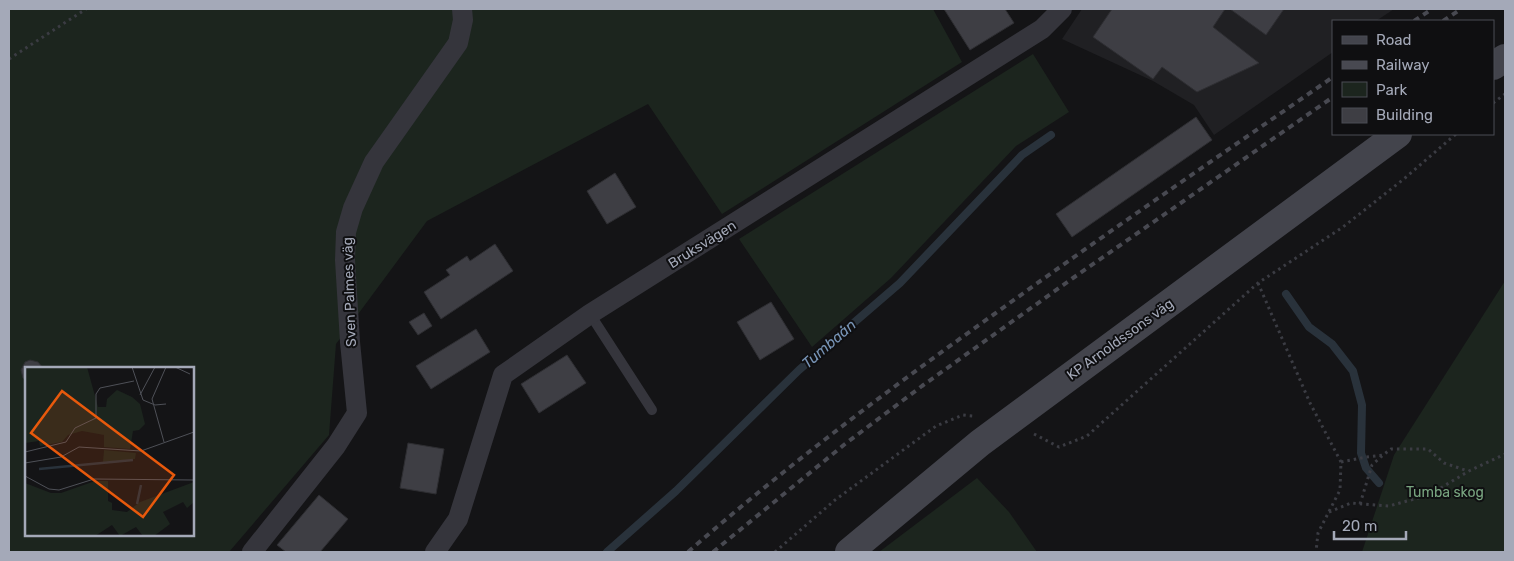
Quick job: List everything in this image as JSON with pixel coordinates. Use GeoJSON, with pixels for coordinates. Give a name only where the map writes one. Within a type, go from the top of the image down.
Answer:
{"type":"FeatureCollection","features":[{"type":"Feature","properties":{"kind":"main road"},"geometry":{"type":"LineString","coordinates":[[1494,65],[1505,58]]}},
{"type":"Feature","properties":{"kind":"main road","name":"KP Arnoldssons väg"},"geometry":{"type":"LineString","coordinates":[[849,552],[980,443],[1397,135]]}},
{"type":"Feature","properties":{"kind":"street","name":"Sven Palmes väg"},"geometry":{"type":"LineString","coordinates":[[252,552],[336,446],[357,413],[345,260],[346,232],[353,208],[374,162],[458,43],[463,20],[462,9]]}},
{"type":"Feature","properties":{"kind":"street","name":"Bruksvägen"},"geometry":{"type":"LineString","coordinates":[[435,552],[458,519],[503,375],[590,314],[1042,29],[1062,9]]}},
{"type":"Feature","properties":{"kind":"lane"},"geometry":{"type":"LineString","coordinates":[[590,314],[652,410]]}},
{"type":"Feature","properties":{"kind":"path"},"geometry":{"type":"LineString","coordinates":[[9,59],[83,9]]}},
{"type":"Feature","properties":{"kind":"path"},"geometry":{"type":"LineString","coordinates":[[1494,102],[1505,94]]}},
{"type":"Feature","properties":{"kind":"path"},"geometry":{"type":"LineString","coordinates":[[1034,434],[1059,447],[1087,436],[1258,283],[1343,227],[1455,135]]}},
{"type":"Feature","properties":{"kind":"path"},"geometry":{"type":"LineString","coordinates":[[1258,283],[1310,403],[1341,462],[1340,490],[1318,533],[1316,552]]}},
{"type":"Feature","properties":{"kind":"path"},"geometry":{"type":"LineString","coordinates":[[775,552],[835,500],[936,426],[963,415],[979,416]]}},
{"type":"Feature","properties":{"kind":"path"},"geometry":{"type":"LineString","coordinates":[[1360,504],[1372,465],[1392,449],[1428,449],[1444,463],[1469,471]]}},
{"type":"Feature","properties":{"kind":"path"},"geometry":{"type":"LineString","coordinates":[[1329,512],[1351,503],[1388,506],[1429,495],[1469,471],[1505,454]]}},
{"type":"Feature","properties":{"kind":"path"},"geometry":{"type":"LineString","coordinates":[[1341,462],[1383,455]]}},
{"type":"Feature","properties":{"kind":"shaded area"},"geometry":{"type":"Polygon","coordinates":[[[1082,9],[1394,9],[1378,20],[1332,20],[1332,53],[1214,135],[1194,105],[1153,81],[1062,39],[1082,9]]]}},
{"type":"Feature","properties":{"kind":"green space"},"geometry":{"type":"Polygon","coordinates":[[[9,9],[933,9],[962,62],[722,214],[648,104],[427,221],[336,344],[329,435],[229,552],[9,552],[9,9]]]}},
{"type":"Feature","properties":{"kind":"green space"},"geometry":{"type":"Polygon","coordinates":[[[1033,54],[1069,112],[1016,146],[891,278],[812,347],[739,239],[1033,54]]]}},
{"type":"Feature","properties":{"kind":"green space","name":"Tumba skog"},"geometry":{"type":"Polygon","coordinates":[[[1505,281],[1505,552],[1362,552],[1394,455],[1505,281]]]}},
{"type":"Feature","properties":{"kind":"green space"},"geometry":{"type":"Polygon","coordinates":[[[977,478],[1009,512],[1037,552],[879,552],[977,478]]]}},
{"type":"Feature","properties":{"kind":"building"},"geometry":{"type":"Polygon","coordinates":[[[944,9],[1005,9],[1014,23],[970,50],[944,9]]]}},
{"type":"Feature","properties":{"kind":"building"},"geometry":{"type":"Polygon","coordinates":[[[1112,9],[1225,9],[1213,27],[1259,63],[1197,92],[1162,67],[1153,79],[1093,37],[1112,9]]]}},
{"type":"Feature","properties":{"kind":"building"},"geometry":{"type":"Polygon","coordinates":[[[1230,9],[1284,9],[1266,35],[1230,9]]]}},
{"type":"Feature","properties":{"kind":"building"},"geometry":{"type":"Polygon","coordinates":[[[1196,117],[1212,140],[1072,237],[1056,214],[1196,117]]]}},
{"type":"Feature","properties":{"kind":"building"},"geometry":{"type":"Polygon","coordinates":[[[615,173],[636,207],[607,224],[587,191],[615,173]]]}},
{"type":"Feature","properties":{"kind":"building"},"geometry":{"type":"Polygon","coordinates":[[[495,244],[513,271],[441,319],[424,292],[450,275],[446,270],[467,256],[470,261],[495,244]]]}},
{"type":"Feature","properties":{"kind":"building"},"geometry":{"type":"Polygon","coordinates":[[[771,302],[794,339],[760,360],[737,322],[771,302]]]}},
{"type":"Feature","properties":{"kind":"building"},"geometry":{"type":"Polygon","coordinates":[[[424,313],[432,326],[418,335],[409,322],[424,313]]]}},
{"type":"Feature","properties":{"kind":"building"},"geometry":{"type":"Polygon","coordinates":[[[476,329],[490,352],[431,389],[416,366],[476,329]]]}},
{"type":"Feature","properties":{"kind":"building"},"geometry":{"type":"Polygon","coordinates":[[[567,355],[586,383],[539,413],[521,384],[567,355]]]}},
{"type":"Feature","properties":{"kind":"building"},"geometry":{"type":"Polygon","coordinates":[[[30,360],[38,362],[42,367],[25,367],[25,380],[21,370],[25,362],[30,360]]]}},
{"type":"Feature","properties":{"kind":"building"},"geometry":{"type":"Polygon","coordinates":[[[408,443],[444,449],[436,494],[400,488],[408,443]]]}},
{"type":"Feature","properties":{"kind":"building"},"geometry":{"type":"Polygon","coordinates":[[[319,495],[348,519],[320,552],[286,552],[277,545],[319,495]]]}},
{"type":"Feature","properties":{"kind":"waterway","name":"Tumbaån"},"geometry":{"type":"LineString","coordinates":[[607,552],[676,491],[799,370],[900,283],[1022,155],[1051,135]]}},
{"type":"Feature","properties":{"kind":"waterway"},"geometry":{"type":"LineString","coordinates":[[1286,294],[1309,327],[1332,344],[1353,371],[1362,405],[1361,453],[1366,468],[1379,483]]}},
{"type":"Feature","properties":{"kind":"railway"},"geometry":{"type":"LineString","coordinates":[[1416,20],[1432,9]]}},
{"type":"Feature","properties":{"kind":"railway"},"geometry":{"type":"LineString","coordinates":[[1444,20],[1461,9]]}},
{"type":"Feature","properties":{"kind":"railway"},"geometry":{"type":"LineString","coordinates":[[688,552],[799,459],[915,372],[1162,195],[1332,78]]}},
{"type":"Feature","properties":{"kind":"railway"},"geometry":{"type":"LineString","coordinates":[[713,552],[845,444],[922,386],[1332,98]]}}]}
